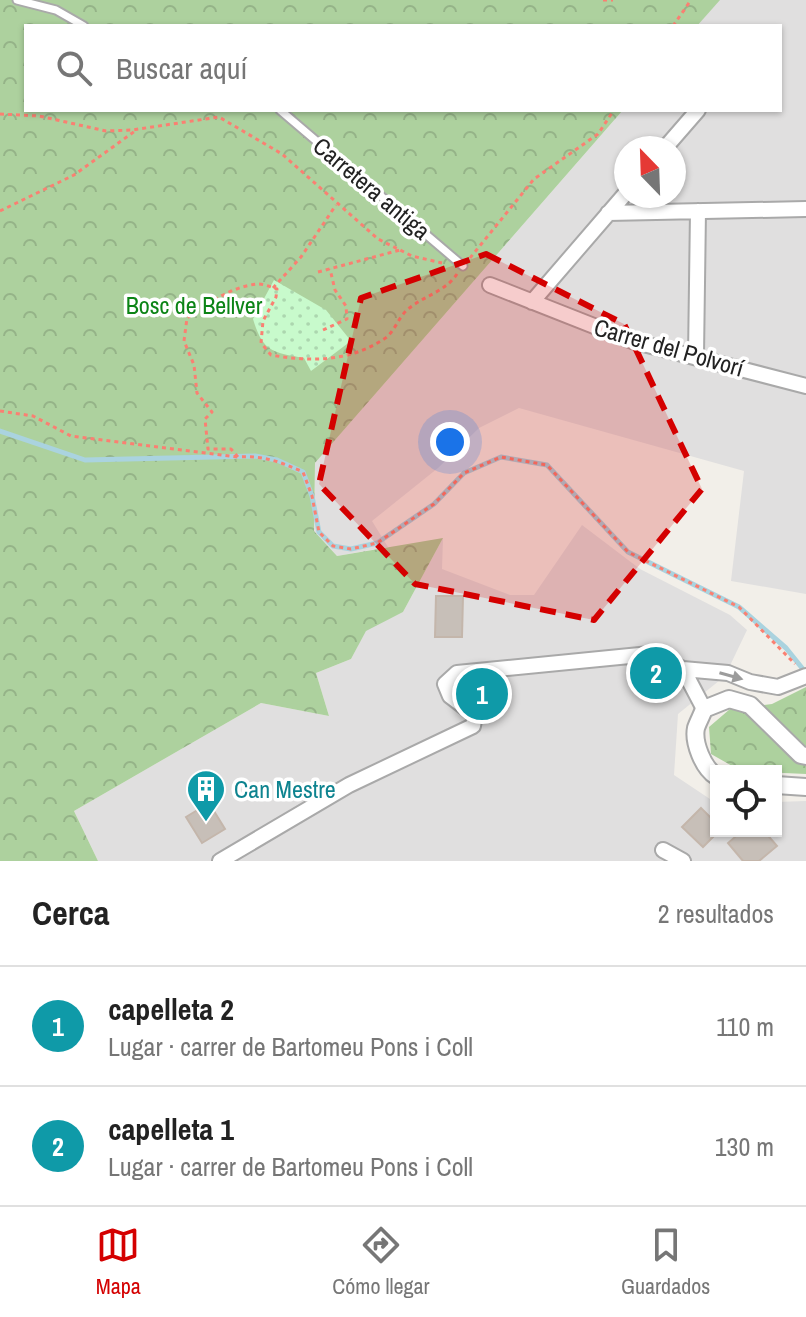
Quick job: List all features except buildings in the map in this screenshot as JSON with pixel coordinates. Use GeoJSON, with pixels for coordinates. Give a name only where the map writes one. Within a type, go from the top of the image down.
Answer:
{"type":"FeatureCollection","features":[{"type":"Feature","properties":{"kind":"street"},"geometry":{"type":"LineString","coordinates":[[675,136],[696,112]]}},
{"type":"Feature","properties":{"kind":"street"},"geometry":{"type":"LineString","coordinates":[[532,302],[614,206]]}},
{"type":"Feature","properties":{"kind":"street"},"geometry":{"type":"LineString","coordinates":[[608,213],[806,209]]}},
{"type":"Feature","properties":{"kind":"street"},"geometry":{"type":"LineString","coordinates":[[696,356],[698,211]]}},
{"type":"Feature","properties":{"kind":"street","name":"Carrer del Polvorí"},"geometry":{"type":"LineString","coordinates":[[490,285],[632,341],[806,386]]}},
{"type":"Feature","properties":{"kind":"street"},"geometry":{"type":"LineString","coordinates":[[220,861],[349,785],[473,726],[475,715],[450,696],[445,684],[457,673],[650,654],[683,669],[728,673],[750,682],[778,687],[806,676]]}},
{"type":"Feature","properties":{"kind":"street"},"geometry":{"type":"LineString","coordinates":[[683,669],[704,709]]}},
{"type":"Feature","properties":{"kind":"street"},"geometry":{"type":"LineString","coordinates":[[710,773],[700,754],[695,730],[704,709],[729,699],[750,705],[801,755],[806,756]]}},
{"type":"Feature","properties":{"kind":"street"},"geometry":{"type":"LineString","coordinates":[[782,785],[806,787]]}},
{"type":"Feature","properties":{"kind":"street"},"geometry":{"type":"LineString","coordinates":[[663,850],[683,861]]}},
{"type":"Feature","properties":{"kind":"lane"},"geometry":{"type":"LineString","coordinates":[[17,0],[56,10],[80,24]]}},
{"type":"Feature","properties":{"kind":"lane","name":"Carretera antiga"},"geometry":{"type":"LineString","coordinates":[[282,112],[463,266]]}},
{"type":"Feature","properties":{"kind":"path"},"geometry":{"type":"LineString","coordinates":[[603,0],[613,0]]}},
{"type":"Feature","properties":{"kind":"path"},"geometry":{"type":"LineString","coordinates":[[674,24],[691,0]]}},
{"type":"Feature","properties":{"kind":"path"},"geometry":{"type":"LineString","coordinates":[[238,457],[231,449],[208,449],[205,419],[212,412],[197,393],[194,365],[184,341],[187,318],[235,290],[259,284],[277,289],[263,321],[261,343],[271,355],[299,360],[339,359],[386,338],[407,310],[451,284],[534,179],[598,134],[613,112]]}},
{"type":"Feature","properties":{"kind":"path"},"geometry":{"type":"LineString","coordinates":[[0,114],[39,116],[106,131],[219,117],[282,154],[378,239],[412,256],[463,266]]}},
{"type":"Feature","properties":{"kind":"path"},"geometry":{"type":"LineString","coordinates":[[0,211],[74,175],[138,129]]}},
{"type":"Feature","properties":{"kind":"path"},"geometry":{"type":"LineString","coordinates":[[273,288],[301,257],[336,205]]}},
{"type":"Feature","properties":{"kind":"path"},"geometry":{"type":"LineString","coordinates":[[318,272],[400,250]]}},
{"type":"Feature","properties":{"kind":"path"},"geometry":{"type":"LineString","coordinates":[[323,330],[347,319],[346,306],[335,290],[330,269]]}},
{"type":"Feature","properties":{"kind":"path"},"geometry":{"type":"LineString","coordinates":[[0,411],[33,416],[71,436],[277,460],[303,472],[312,496],[319,532],[333,546],[351,549],[377,543],[434,504],[464,473],[501,457],[547,465],[628,552],[739,607],[795,664]]}},
{"type":"Feature","properties":{"kind":"highlighted area"},"geometry":{"type":"Polygon","coordinates":[[[486,254],[624,324],[702,489],[594,620],[415,584],[319,484],[361,298],[486,254]]]}},
{"type":"Feature","properties":{"kind":"shaded area"},"geometry":{"type":"Polygon","coordinates":[[[719,0],[806,0],[806,594],[731,581],[744,471],[519,408],[479,428],[438,468],[372,521],[388,547],[337,556],[314,531],[315,463],[621,112],[782,112],[782,24],[699,24],[719,0]]]}},
{"type":"Feature","properties":{"kind":"shaded area"},"geometry":{"type":"Polygon","coordinates":[[[582,525],[640,569],[730,615],[747,630],[725,676],[678,714],[674,775],[710,799],[710,837],[782,837],[782,802],[806,801],[806,861],[98,861],[74,811],[261,703],[329,716],[316,673],[351,659],[366,630],[403,612],[443,538],[442,569],[510,595],[534,595],[582,525]]]}},
{"type":"Feature","properties":{"kind":"green space","name":"Bosc de Bellver"},"geometry":{"type":"Polygon","coordinates":[[[0,0],[720,0],[699,24],[24,24],[24,112],[621,112],[315,463],[314,531],[337,556],[443,538],[403,612],[366,631],[351,659],[316,673],[329,716],[261,703],[74,811],[98,861],[0,861],[0,0]]]}},
{"type":"Feature","properties":{"kind":"green space"},"geometry":{"type":"Polygon","coordinates":[[[274,280],[326,310],[351,341],[311,371],[304,358],[270,349],[257,330],[253,319],[274,280]]]}},
{"type":"Feature","properties":{"kind":"green space"},"geometry":{"type":"Polygon","coordinates":[[[806,687],[806,774],[782,773],[782,765],[730,765],[711,754],[709,727],[730,709],[772,704],[806,687]]]}},
{"type":"Feature","properties":{"kind":"waterway"},"geometry":{"type":"LineString","coordinates":[[0,431],[85,460],[255,456],[277,460],[303,472],[312,496],[319,532],[333,546],[351,549],[377,543],[434,504],[464,473],[501,457],[547,465],[628,552],[739,607],[786,648],[806,673]]}},
{"type":"Feature","properties":{"kind":"place","name":"capelleta 1"},"geometry":{"type":"Point","coordinates":[656,673]}},
{"type":"Feature","properties":{"kind":"place","name":"capelleta 2"},"geometry":{"type":"Point","coordinates":[482,694]}},
{"type":"Feature","properties":{"kind":"place","name":"Can Mestre"},"geometry":{"type":"Point","coordinates":[206,823]}}]}
